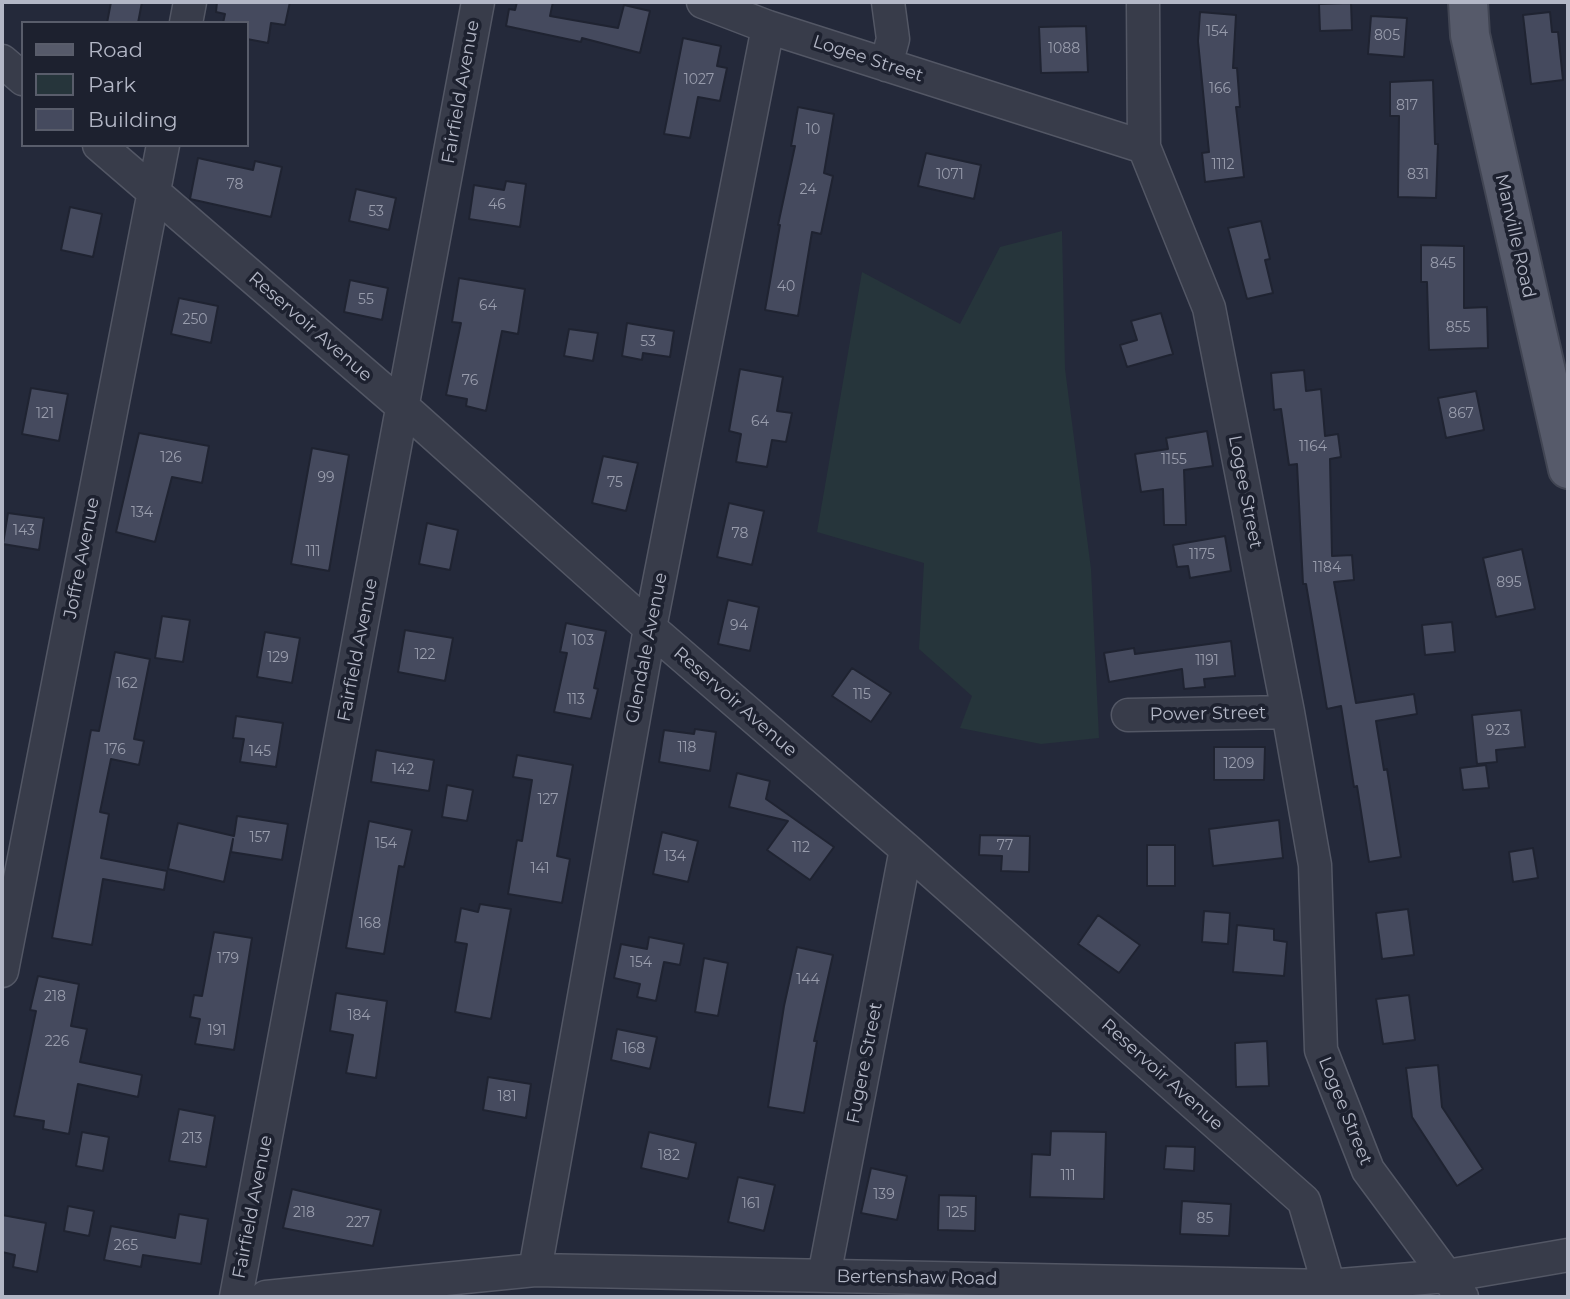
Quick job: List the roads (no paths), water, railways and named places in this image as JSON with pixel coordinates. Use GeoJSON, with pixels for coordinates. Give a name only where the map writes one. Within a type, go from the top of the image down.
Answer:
{"type":"FeatureCollection","features":[{"type":"Feature","properties":{"kind":"main road","name":"Manville Road"},"geometry":{"type":"LineString","coordinates":[[1468,2],[1470,35],[1568,469]]}},
{"type":"Feature","properties":{"kind":"street"},"geometry":{"type":"LineString","coordinates":[[186,21],[190,2]]}},
{"type":"Feature","properties":{"kind":"street","name":"Fairfield Avenue"},"geometry":{"type":"LineString","coordinates":[[236,1297],[478,2]]}},
{"type":"Feature","properties":{"kind":"street","name":"Logee Street"},"geometry":{"type":"LineString","coordinates":[[703,2],[768,27],[1144,147],[1209,308],[1315,865],[1321,1051],[1367,1170],[1455,1287]]}},
{"type":"Feature","properties":{"kind":"street"},"geometry":{"type":"LineString","coordinates":[[886,65],[892,39],[888,2]]}},
{"type":"Feature","properties":{"kind":"street"},"geometry":{"type":"LineString","coordinates":[[1143,2],[1144,147]]}},
{"type":"Feature","properties":{"kind":"street","name":"Glendale Avenue"},"geometry":{"type":"LineString","coordinates":[[535,1270],[650,628],[768,27]]}},
{"type":"Feature","properties":{"kind":"street"},"geometry":{"type":"LineString","coordinates":[[2,61],[21,77]]}},
{"type":"Feature","properties":{"kind":"street","name":"Reservoir Avenue"},"geometry":{"type":"LineString","coordinates":[[101,147],[403,407],[650,628],[906,849],[1304,1201],[1329,1286]]}},
{"type":"Feature","properties":{"kind":"street","name":"Joffre Avenue"},"geometry":{"type":"LineString","coordinates":[[2,971],[163,147]]}},
{"type":"Feature","properties":{"kind":"street","name":"Power Street"},"geometry":{"type":"LineString","coordinates":[[1128,715],[1288,712]]}},
{"type":"Feature","properties":{"kind":"street","name":"Fugere Street"},"geometry":{"type":"LineString","coordinates":[[824,1276],[906,849]]}},
{"type":"Feature","properties":{"kind":"street","name":"Bertenshaw Road"},"geometry":{"type":"LineString","coordinates":[[266,1297],[339,1293],[535,1270],[824,1276],[1144,1290],[1329,1286],[1455,1287],[1568,1255]]}}]}
